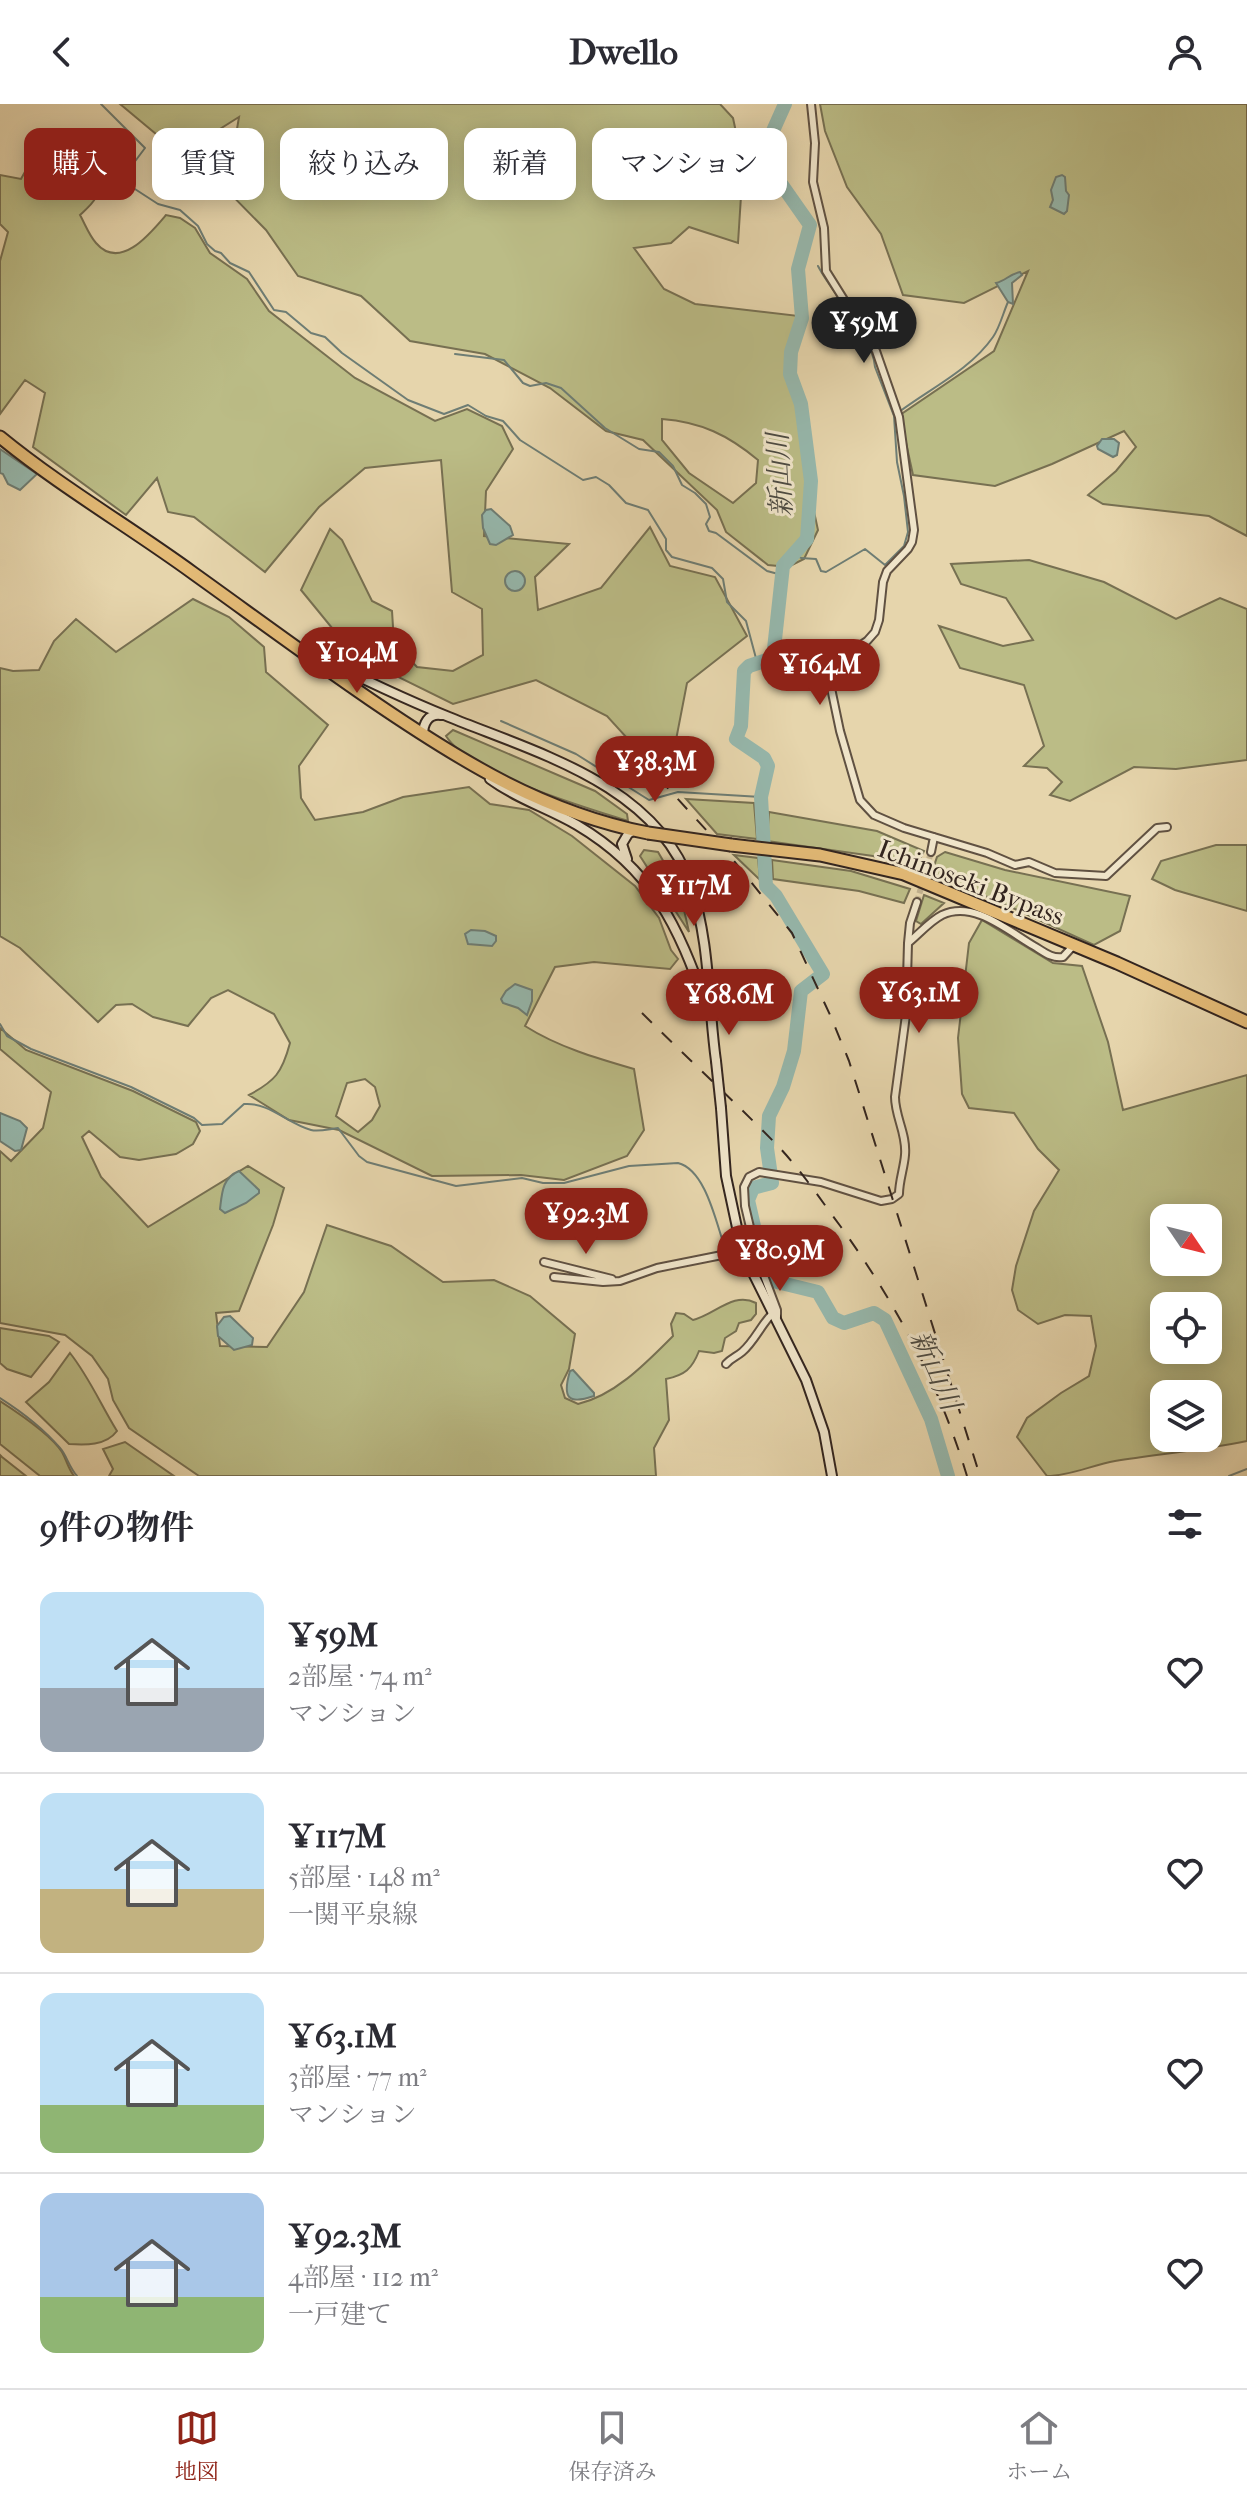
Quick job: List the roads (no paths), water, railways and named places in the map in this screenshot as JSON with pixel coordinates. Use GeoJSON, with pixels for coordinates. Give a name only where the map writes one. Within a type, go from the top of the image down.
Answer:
{"type":"FeatureCollection","features":[{"type":"Feature","properties":{"kind":"highway","name":"Ichinoseki Bypass"},"geometry":{"type":"LineString","coordinates":[[0,437],[423,735],[480,771],[543,802],[615,826],[648,833],[820,855],[904,874],[1247,1022]]}},
{"type":"Feature","properties":{"kind":"main road"},"geometry":{"type":"LineString","coordinates":[[286,639],[361,679],[576,769],[615,792],[645,816],[669,845],[690,884],[702,935],[726,1176],[742,1251],[806,1380],[817,1409],[832,1476]]}},
{"type":"Feature","properties":{"kind":"main road"},"geometry":{"type":"LineString","coordinates":[[423,735],[429,718],[436,714],[446,716]]}},
{"type":"Feature","properties":{"kind":"main road"},"geometry":{"type":"LineString","coordinates":[[480,771],[505,790],[578,826],[631,866]]}},
{"type":"Feature","properties":{"kind":"main road"},"geometry":{"type":"LineString","coordinates":[[634,830],[622,844],[624,854],[676,928],[710,1017]]}},
{"type":"Feature","properties":{"kind":"street"},"geometry":{"type":"LineString","coordinates":[[811,104],[815,143],[813,182],[824,228],[826,271],[876,351],[899,417],[914,530],[912,542],[887,571],[875,632],[835,666],[831,688],[860,800],[874,815],[1015,865],[1029,862],[1055,873],[1106,876],[1157,828],[1167,827]]}},
{"type":"Feature","properties":{"kind":"street"},"geometry":{"type":"LineString","coordinates":[[931,852],[934,837]]}},
{"type":"Feature","properties":{"kind":"street"},"geometry":{"type":"LineString","coordinates":[[726,1364],[744,1351],[765,1321],[775,1318],[777,1310],[757,1257],[744,1187],[749,1177],[759,1172],[821,1182],[881,1201],[899,1194],[906,1155],[895,1097],[906,1015],[910,923],[917,902]]}},
{"type":"Feature","properties":{"kind":"street"},"geometry":{"type":"LineString","coordinates":[[908,943],[938,917],[968,910],[1057,958],[1068,953],[1074,945]]}},
{"type":"Feature","properties":{"kind":"street"},"geometry":{"type":"LineString","coordinates":[[554,1277],[620,1281],[657,1268],[742,1251]]}},
{"type":"Feature","properties":{"kind":"street"},"geometry":{"type":"LineString","coordinates":[[544,1262],[620,1281]]}},
{"type":"Feature","properties":{"kind":"water"},"geometry":{"type":"Polygon","coordinates":[[[1062,175],[1069,195],[1064,214],[1050,207],[1053,200],[1051,190],[1056,177],[1062,175]]]}},
{"type":"Feature","properties":{"kind":"water"},"geometry":{"type":"Polygon","coordinates":[[[1020,272],[1022,275],[1012,283],[1013,304],[1008,302],[996,283],[1020,272]]]}},
{"type":"Feature","properties":{"kind":"water"},"geometry":{"type":"Polygon","coordinates":[[[1102,439],[1114,439],[1119,443],[1117,455],[1113,457],[1098,449],[1102,439]]]}},
{"type":"Feature","properties":{"kind":"water"},"geometry":{"type":"Polygon","coordinates":[[[0,449],[37,474],[20,490],[8,484],[0,473],[0,449]]]}},
{"type":"Feature","properties":{"kind":"water"},"geometry":{"type":"Polygon","coordinates":[[[491,509],[510,526],[513,535],[496,545],[490,544],[483,528],[482,515],[491,509]]]}},
{"type":"Feature","properties":{"kind":"water"},"geometry":{"type":"Polygon","coordinates":[[[515,571],[522,574],[525,581],[522,588],[515,591],[508,588],[505,581],[508,574],[515,571]]]}},
{"type":"Feature","properties":{"kind":"water"},"geometry":{"type":"Polygon","coordinates":[[[471,930],[485,931],[496,936],[496,941],[492,946],[468,944],[465,934],[471,930]]]}},
{"type":"Feature","properties":{"kind":"water"},"geometry":{"type":"Polygon","coordinates":[[[515,984],[532,990],[527,1015],[501,999],[515,984]]]}},
{"type":"Feature","properties":{"kind":"water"},"geometry":{"type":"Polygon","coordinates":[[[0,1113],[20,1121],[27,1128],[21,1150],[15,1151],[0,1141],[0,1113]]]}},
{"type":"Feature","properties":{"kind":"water"},"geometry":{"type":"Polygon","coordinates":[[[239,1171],[259,1193],[225,1213],[220,1209],[224,1187],[229,1178],[239,1171]]]}},
{"type":"Feature","properties":{"kind":"water"},"geometry":{"type":"Polygon","coordinates":[[[230,1316],[253,1338],[252,1345],[234,1350],[218,1336],[217,1326],[224,1317],[230,1316]]]}},
{"type":"Feature","properties":{"kind":"water"},"geometry":{"type":"Polygon","coordinates":[[[573,1370],[594,1396],[578,1400],[569,1397],[568,1380],[573,1370]]]}},
{"type":"Feature","properties":{"kind":"waterway"},"geometry":{"type":"LineString","coordinates":[[101,104],[145,148],[121,180],[158,204],[180,210],[198,226],[207,244],[230,263],[249,272],[274,310],[286,312],[311,333],[325,337],[342,353],[408,400],[444,414],[468,405],[486,416],[503,421],[520,440],[583,480],[596,477],[609,485],[626,503],[648,510],[666,539],[666,550],[672,557],[712,568],[723,579],[727,602],[746,621],[757,662]]}},
{"type":"Feature","properties":{"kind":"waterway","name":"新山川"},"geometry":{"type":"LineString","coordinates":[[785,104],[772,133],[770,168],[810,225],[798,269],[802,318],[791,352],[790,374],[801,404],[811,481],[807,539],[783,566],[773,658],[749,666],[744,671],[741,726],[736,739],[764,758],[768,766],[761,797],[766,886],[776,896],[823,974],[801,991],[794,1051],[783,1087],[769,1116],[767,1148],[772,1183],[753,1188],[748,1200],[762,1261],[777,1282],[818,1292],[833,1318],[844,1323],[874,1313],[885,1320],[931,1419],[948,1476]]}},
{"type":"Feature","properties":{"kind":"waterway"},"geometry":{"type":"LineString","coordinates":[[794,554],[816,559],[821,571],[826,572],[865,549],[885,565],[904,546],[908,532],[897,462],[894,416],[867,341],[818,266]]}},
{"type":"Feature","properties":{"kind":"waterway"},"geometry":{"type":"LineString","coordinates":[[899,412],[962,369],[984,349],[995,333],[1008,302]]}},
{"type":"Feature","properties":{"kind":"waterway"},"geometry":{"type":"LineString","coordinates":[[455,354],[504,360],[523,383],[530,386],[546,383],[561,388],[605,428],[639,449],[659,452],[673,466],[682,485],[706,504],[710,517],[706,524],[709,531],[767,571],[782,575]]}},
{"type":"Feature","properties":{"kind":"waterway"},"geometry":{"type":"LineString","coordinates":[[501,721],[576,754],[649,800],[678,792],[761,797]]}},
{"type":"Feature","properties":{"kind":"waterway"},"geometry":{"type":"LineString","coordinates":[[0,1024],[7,1036],[31,1049],[131,1087],[202,1125],[222,1124],[244,1104],[262,1106],[311,1130],[338,1128],[367,1162],[456,1186],[522,1178],[543,1183],[564,1183],[629,1166],[678,1163],[688,1168],[703,1186],[725,1248],[736,1245]]}},
{"type":"Feature","properties":{"kind":"waterway"},"geometry":{"type":"LineString","coordinates":[[742,1243],[756,1238]]}},
{"type":"Feature","properties":{"kind":"waterway"},"geometry":{"type":"LineString","coordinates":[[0,1398],[53,1441],[77,1476]]}},
{"type":"Feature","properties":{"kind":"waterway"},"geometry":{"type":"LineString","coordinates":[[1229,1476],[1247,1469]]}},
{"type":"Feature","properties":{"kind":"tunnel"},"geometry":{"type":"LineString","coordinates":[[917,902],[931,852]]}},
{"type":"Feature","properties":{"kind":"railway"},"geometry":{"type":"LineString","coordinates":[[621,737],[730,856],[792,933],[849,1061],[980,1476]]}},
{"type":"Feature","properties":{"kind":"railway"},"geometry":{"type":"LineString","coordinates":[[642,1013],[777,1145],[841,1227],[898,1316],[930,1377],[967,1476]]}}]}
